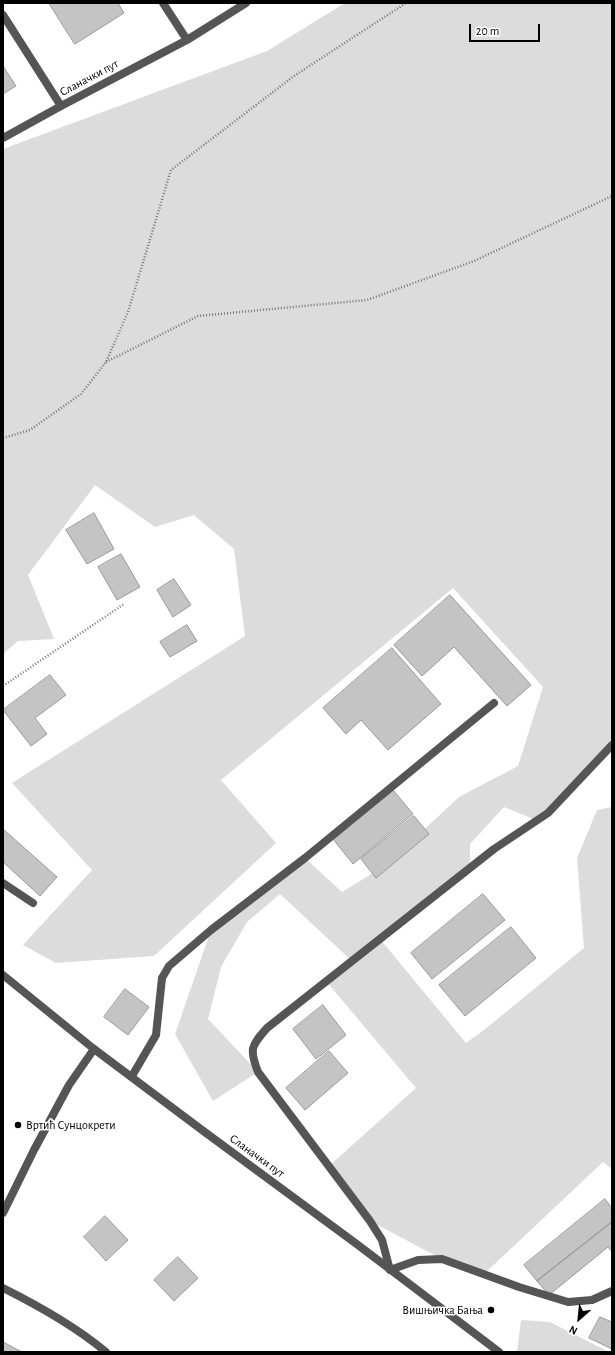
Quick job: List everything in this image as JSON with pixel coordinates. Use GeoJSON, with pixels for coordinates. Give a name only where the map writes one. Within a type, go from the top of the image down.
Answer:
{"type":"FeatureCollection","features":[{"type":"Feature","properties":{"kind":"street"},"geometry":{"type":"LineString","coordinates":[[163,3],[187,40]]}},
{"type":"Feature","properties":{"kind":"street","name":"Сланачки пут"},"geometry":{"type":"LineString","coordinates":[[3,138],[187,40],[246,3]]}},
{"type":"Feature","properties":{"kind":"street"},"geometry":{"type":"LineString","coordinates":[[3,15],[61,106]]}},
{"type":"Feature","properties":{"kind":"street"},"geometry":{"type":"LineString","coordinates":[[132,1076],[156,1035],[162,978],[169,966],[211,930],[305,858],[494,703]]}},
{"type":"Feature","properties":{"kind":"street"},"geometry":{"type":"LineString","coordinates":[[612,745],[548,813],[494,849],[267,1028],[254,1043],[252,1058],[258,1072],[370,1221],[382,1240],[390,1270],[418,1260],[442,1259],[519,1287],[568,1302],[592,1300],[612,1292]]}},
{"type":"Feature","properties":{"kind":"street"},"geometry":{"type":"LineString","coordinates":[[3,883],[33,903]]}},
{"type":"Feature","properties":{"kind":"street","name":"Сланачки пут"},"geometry":{"type":"LineString","coordinates":[[3,975],[94,1049],[499,1352]]}},
{"type":"Feature","properties":{"kind":"street"},"geometry":{"type":"LineString","coordinates":[[3,1213],[34,1150],[69,1085],[94,1049]]}},
{"type":"Feature","properties":{"kind":"street"},"geometry":{"type":"LineString","coordinates":[[3,1288],[50,1312],[96,1343],[106,1352]]}},
{"type":"Feature","properties":{"kind":"path"},"geometry":{"type":"LineString","coordinates":[[3,438],[30,430],[81,394],[106,362],[128,312],[171,170],[294,76],[406,3]]}},
{"type":"Feature","properties":{"kind":"path"},"geometry":{"type":"LineString","coordinates":[[106,362],[198,316],[367,300],[474,261],[612,196]]}},
{"type":"Feature","properties":{"kind":"path"},"geometry":{"type":"LineString","coordinates":[[3,686],[124,604]]}},
{"type":"Feature","properties":{"kind":"shaded area"},"geometry":{"type":"Polygon","coordinates":[[[345,3],[612,3],[612,745],[536,820],[504,807],[470,844],[470,868],[380,939],[466,1043],[584,948],[577,858],[597,810],[612,807],[612,1169],[603,1162],[484,1274],[442,1259],[370,1221],[329,1166],[416,1088],[326,981],[352,961],[280,894],[247,922],[221,967],[208,1019],[258,1072],[213,1101],[175,1034],[211,930],[305,858],[342,892],[386,865],[459,797],[518,766],[543,687],[453,588],[221,780],[276,843],[154,956],[56,963],[23,945],[92,870],[12,783],[245,636],[234,549],[194,515],[155,527],[95,485],[28,575],[54,639],[18,641],[3,654],[3,149],[267,51],[345,3]]]}},
{"type":"Feature","properties":{"kind":"shaded area"},"geometry":{"type":"Polygon","coordinates":[[[521,1320],[550,1322],[609,1352],[517,1352],[521,1320]]]}},
{"type":"Feature","properties":{"kind":"building"},"geometry":{"type":"Polygon","coordinates":[[[49,3],[118,3],[124,13],[75,44],[49,3]]]}},
{"type":"Feature","properties":{"kind":"building"},"geometry":{"type":"Polygon","coordinates":[[[3,66],[16,86],[3,94],[3,66]]]}},
{"type":"Feature","properties":{"kind":"building"},"geometry":{"type":"Polygon","coordinates":[[[94,513],[114,549],[87,564],[66,530],[94,513]]]}},
{"type":"Feature","properties":{"kind":"building"},"geometry":{"type":"Polygon","coordinates":[[[121,554],[140,587],[117,600],[98,567],[121,554]]]}},
{"type":"Feature","properties":{"kind":"building"},"geometry":{"type":"Polygon","coordinates":[[[174,579],[191,605],[173,617],[157,590],[174,579]]]}},
{"type":"Feature","properties":{"kind":"building"},"geometry":{"type":"Polygon","coordinates":[[[450,595],[531,685],[507,706],[454,647],[422,676],[394,645],[450,595]]]}},
{"type":"Feature","properties":{"kind":"building"},"geometry":{"type":"Polygon","coordinates":[[[187,625],[197,641],[170,657],[160,642],[187,625]]]}},
{"type":"Feature","properties":{"kind":"building"},"geometry":{"type":"Polygon","coordinates":[[[392,648],[441,704],[388,750],[361,720],[346,734],[323,708],[392,648]]]}},
{"type":"Feature","properties":{"kind":"building"},"geometry":{"type":"Polygon","coordinates":[[[50,675],[66,695],[35,718],[47,734],[31,746],[3,710],[50,675]]]}},
{"type":"Feature","properties":{"kind":"building"},"geometry":{"type":"Polygon","coordinates":[[[393,790],[413,814],[353,864],[333,839],[393,790]]]}},
{"type":"Feature","properties":{"kind":"building"},"geometry":{"type":"Polygon","coordinates":[[[414,816],[429,834],[376,878],[361,859],[414,816]]]}},
{"type":"Feature","properties":{"kind":"building"},"geometry":{"type":"Polygon","coordinates":[[[3,829],[57,877],[40,896],[3,862],[3,829]]]}},
{"type":"Feature","properties":{"kind":"building"},"geometry":{"type":"Polygon","coordinates":[[[483,894],[505,920],[432,979],[411,953],[483,894]]]}},
{"type":"Feature","properties":{"kind":"building"},"geometry":{"type":"Polygon","coordinates":[[[511,927],[536,958],[465,1016],[439,985],[511,927]]]}},
{"type":"Feature","properties":{"kind":"building"},"geometry":{"type":"Polygon","coordinates":[[[125,989],[149,1007],[128,1035],[104,1017],[125,989]]]}},
{"type":"Feature","properties":{"kind":"building"},"geometry":{"type":"Polygon","coordinates":[[[323,1005],[346,1035],[316,1059],[293,1029],[323,1005]]]}},
{"type":"Feature","properties":{"kind":"building"},"geometry":{"type":"Polygon","coordinates":[[[329,1051],[348,1073],[305,1110],[286,1088],[329,1051]]]}},
{"type":"Feature","properties":{"kind":"building"},"geometry":{"type":"Polygon","coordinates":[[[605,1199],[612,1208],[612,1222],[537,1281],[524,1265],[605,1199]]]}},
{"type":"Feature","properties":{"kind":"building"},"geometry":{"type":"Polygon","coordinates":[[[105,1216],[128,1240],[106,1261],[84,1237],[105,1216]]]}},
{"type":"Feature","properties":{"kind":"building"},"geometry":{"type":"Polygon","coordinates":[[[612,1222],[612,1252],[608,1247],[549,1295],[537,1281],[612,1222]]]}},
{"type":"Feature","properties":{"kind":"building"},"geometry":{"type":"Polygon","coordinates":[[[178,1257],[198,1278],[174,1301],[154,1280],[178,1257]]]}},
{"type":"Feature","properties":{"kind":"building"},"geometry":{"type":"Polygon","coordinates":[[[600,1317],[612,1322],[612,1349],[589,1338],[600,1317]]]}},
{"type":"Feature","properties":{"kind":"building"},"geometry":{"type":"Polygon","coordinates":[[[3,1342],[22,1352],[3,1352],[3,1342]]]}},
{"type":"Feature","properties":{"kind":"place","name":"Вртић Сунцокрети"},"geometry":{"type":"Point","coordinates":[18,1125]}},
{"type":"Feature","properties":{"kind":"place","name":"Вишњичка Бања"},"geometry":{"type":"Point","coordinates":[491,1310]}}]}
